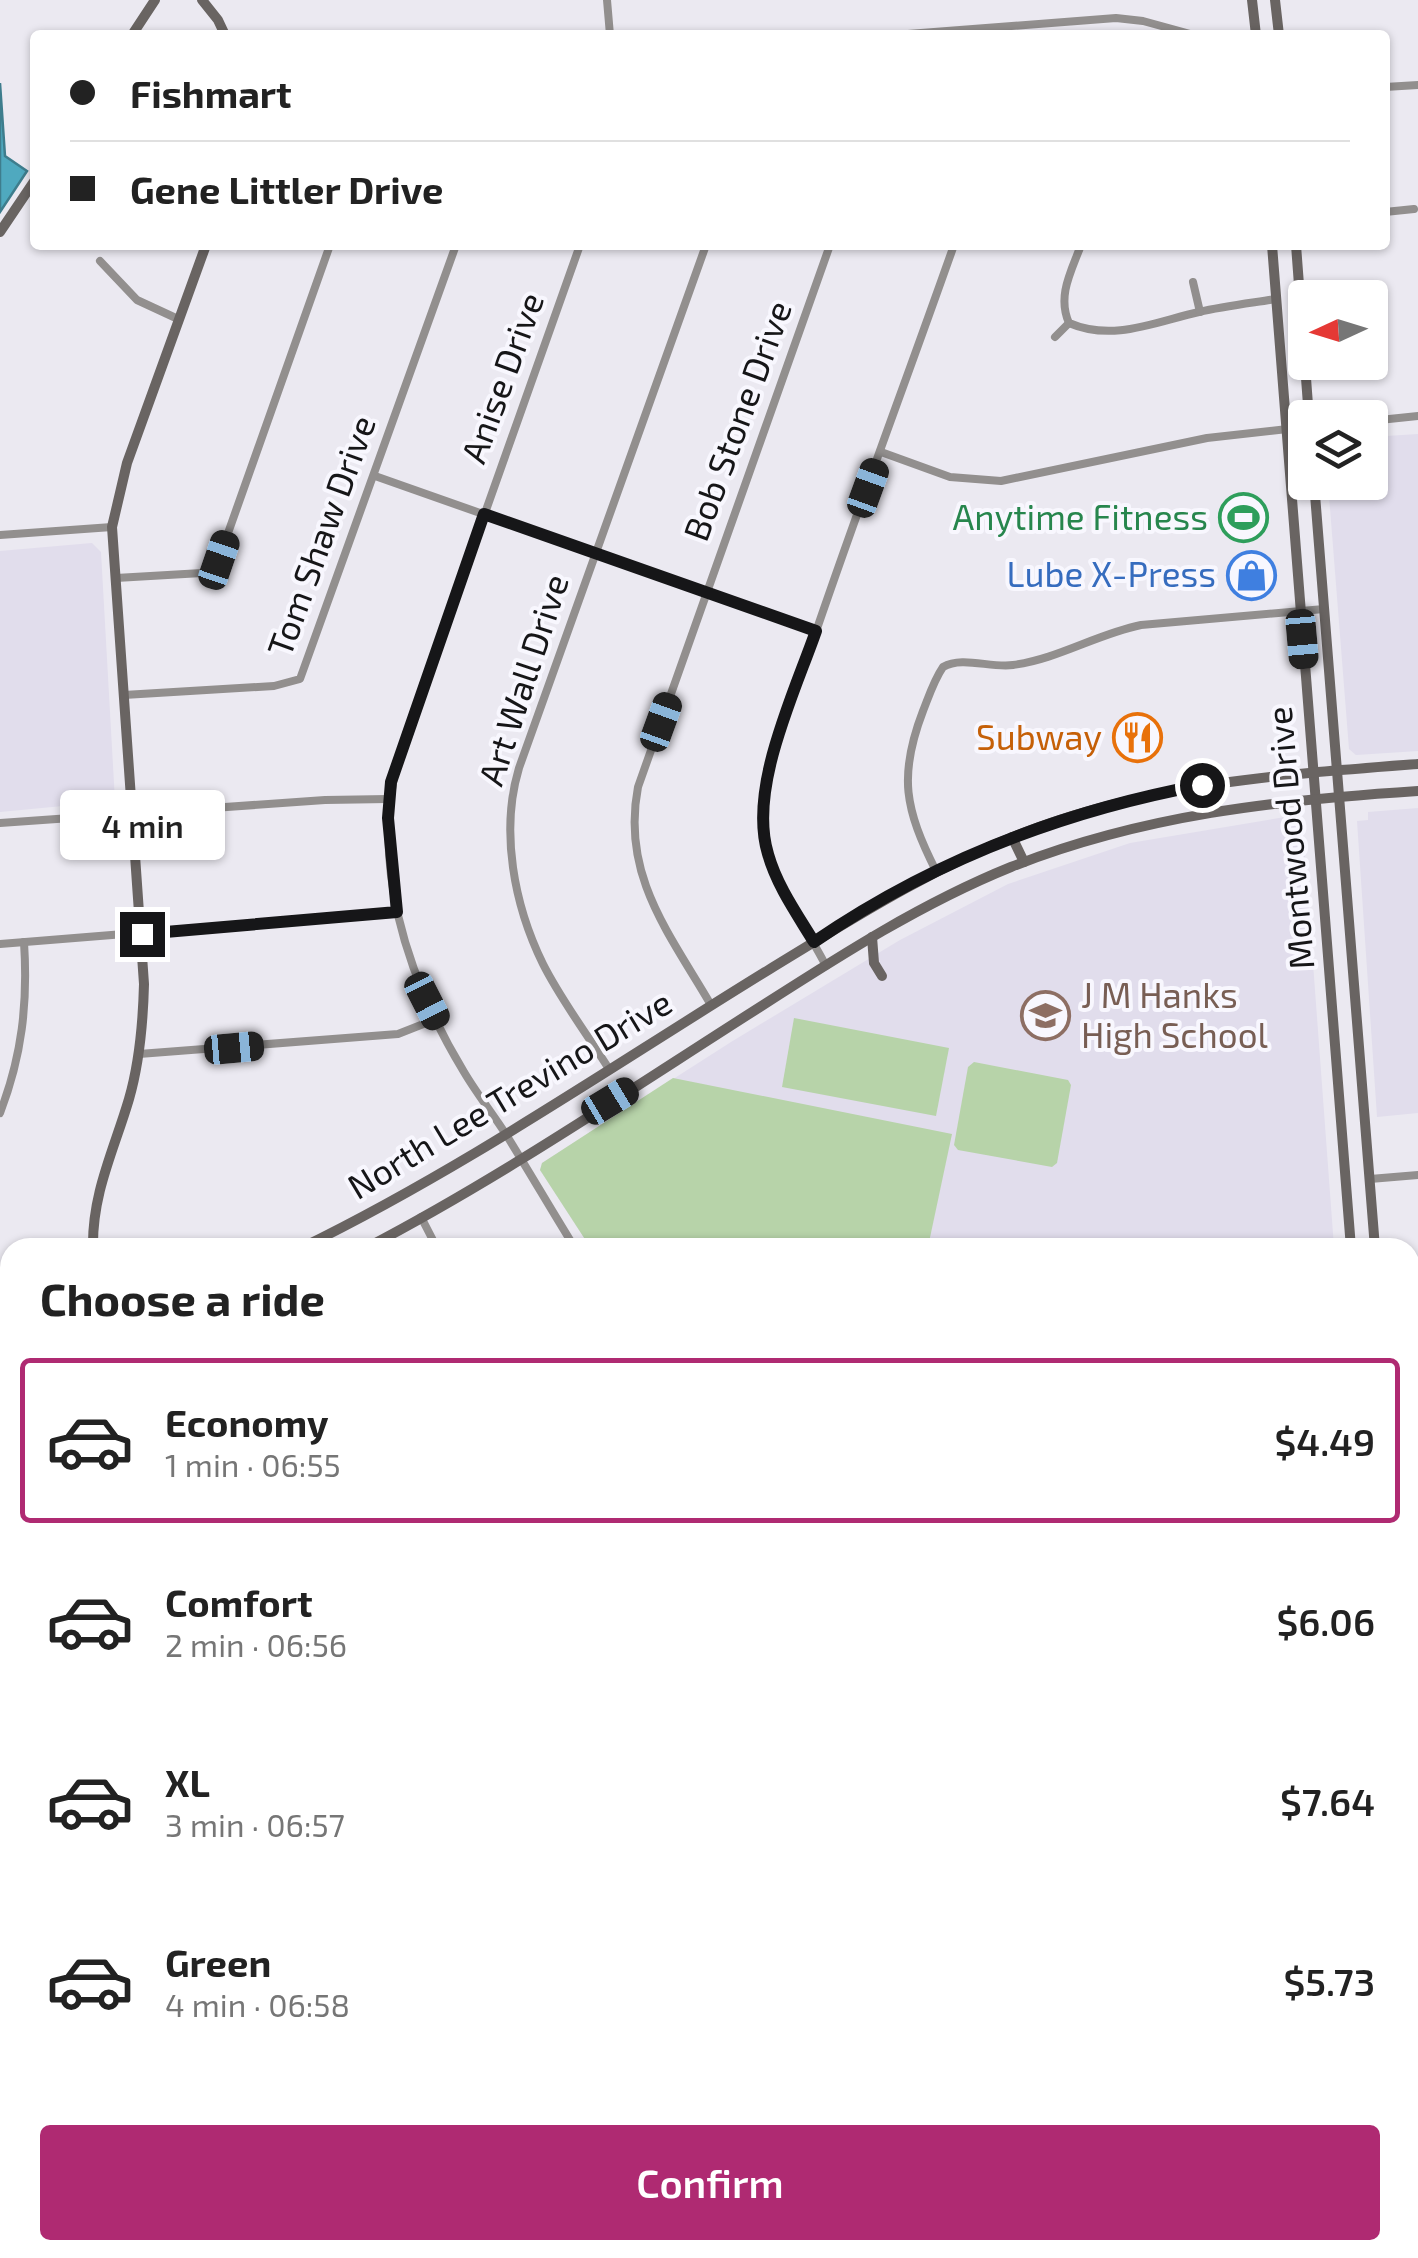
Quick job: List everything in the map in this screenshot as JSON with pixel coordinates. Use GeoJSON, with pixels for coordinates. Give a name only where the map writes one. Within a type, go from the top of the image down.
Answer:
{"type":"FeatureCollection","features":[{"type":"Feature","properties":{"kind":"main road"},"geometry":{"type":"LineString","coordinates":[[135,30],[155,0]]}},
{"type":"Feature","properties":{"kind":"main road"},"geometry":{"type":"LineString","coordinates":[[202,0],[223,30]]}},
{"type":"Feature","properties":{"kind":"main road"},"geometry":{"type":"LineString","coordinates":[[1252,0],[1255,30]]}},
{"type":"Feature","properties":{"kind":"main road"},"geometry":{"type":"LineString","coordinates":[[1275,0],[1278,30]]}},
{"type":"Feature","properties":{"kind":"main road"},"geometry":{"type":"LineString","coordinates":[[0,232],[30,187]]}},
{"type":"Feature","properties":{"kind":"main road"},"geometry":{"type":"LineString","coordinates":[[94,1238],[96,1198],[139,1054],[144,984],[112,528],[127,463],[204,250]]}},
{"type":"Feature","properties":{"kind":"main road","name":"Montwood Drive"},"geometry":{"type":"LineString","coordinates":[[1272,250],[1350,1238]]}},
{"type":"Feature","properties":{"kind":"main road"},"geometry":{"type":"LineString","coordinates":[[1296,250],[1308,400]]}},
{"type":"Feature","properties":{"kind":"main road","name":"Montwood Drive"},"geometry":{"type":"LineString","coordinates":[[1315,500],[1374,1238]]}},
{"type":"Feature","properties":{"kind":"main road","name":"North Lee Trevino Drive"},"geometry":{"type":"LineString","coordinates":[[332,1238],[888,896],[1012,837],[1075,815],[1163,792],[1225,781],[1418,764]]}},
{"type":"Feature","properties":{"kind":"main road","name":"North Lee Trevino Drive"},"geometry":{"type":"LineString","coordinates":[[384,1238],[520,1158],[872,937],[932,902],[1024,862],[1158,821],[1217,810],[1418,791]]}},
{"type":"Feature","properties":{"kind":"main road"},"geometry":{"type":"LineString","coordinates":[[1012,837],[1024,862]]}},
{"type":"Feature","properties":{"kind":"main road"},"geometry":{"type":"LineString","coordinates":[[872,937],[874,963],[882,976]]}},
{"type":"Feature","properties":{"kind":"main road"},"geometry":{"type":"LineString","coordinates":[[1336,1048],[1360,1046]]}},
{"type":"Feature","properties":{"kind":"street"},"geometry":{"type":"LineString","coordinates":[[608,0],[610,30]]}},
{"type":"Feature","properties":{"kind":"street"},"geometry":{"type":"LineString","coordinates":[[1000,30],[1116,18],[1176,30]]}},
{"type":"Feature","properties":{"kind":"street"},"geometry":{"type":"LineString","coordinates":[[1390,87],[1418,84]]}},
{"type":"Feature","properties":{"kind":"street"},"geometry":{"type":"LineString","coordinates":[[1390,212],[1414,210]]}},
{"type":"Feature","properties":{"kind":"street"},"geometry":{"type":"LineString","coordinates":[[116,578],[202,573],[216,567],[328,250]]}},
{"type":"Feature","properties":{"kind":"street","name":"Tom Shaw Drive"},"geometry":{"type":"LineString","coordinates":[[124,695],[297,682],[303,674],[454,250]]}},
{"type":"Feature","properties":{"kind":"street","name":"Anise Drive"},"geometry":{"type":"LineString","coordinates":[[569,1238],[464,1072],[409,954],[397,912],[388,800],[401,750],[578,250]]}},
{"type":"Feature","properties":{"kind":"street","name":"Art Wall Drive"},"geometry":{"type":"LineString","coordinates":[[609,1069],[543,964],[521,903],[510,806],[519,768],[704,250]]}},
{"type":"Feature","properties":{"kind":"street","name":"Bob Stone Drive"},"geometry":{"type":"LineString","coordinates":[[711,1005],[654,909],[640,870],[633,826],[638,787],[828,250]]}},
{"type":"Feature","properties":{"kind":"street"},"geometry":{"type":"LineString","coordinates":[[826,966],[777,880],[768,854],[762,821],[770,767],[952,250]]}},
{"type":"Feature","properties":{"kind":"street"},"geometry":{"type":"LineString","coordinates":[[1079,250],[1063,295],[1063,306],[1069,323],[1081,328],[1114,332],[1276,300]]}},
{"type":"Feature","properties":{"kind":"street"},"geometry":{"type":"LineString","coordinates":[[100,262],[138,300],[178,319]]}},
{"type":"Feature","properties":{"kind":"street"},"geometry":{"type":"LineString","coordinates":[[1193,282],[1200,312]]}},
{"type":"Feature","properties":{"kind":"street"},"geometry":{"type":"LineString","coordinates":[[1055,337],[1069,323]]}},
{"type":"Feature","properties":{"kind":"street"},"geometry":{"type":"LineString","coordinates":[[1388,419],[1418,416]]}},
{"type":"Feature","properties":{"kind":"street"},"geometry":{"type":"LineString","coordinates":[[881,452],[950,477],[1001,481],[1190,441],[1286,429]]}},
{"type":"Feature","properties":{"kind":"street"},"geometry":{"type":"LineString","coordinates":[[375,476],[816,631]]}},
{"type":"Feature","properties":{"kind":"street"},"geometry":{"type":"LineString","coordinates":[[0,535],[112,528]]}},
{"type":"Feature","properties":{"kind":"street"},"geometry":{"type":"LineString","coordinates":[[936,871],[910,813],[906,785],[912,741],[943,667],[956,662],[986,666],[1019,664],[1141,626],[1324,609]]}},
{"type":"Feature","properties":{"kind":"street"},"geometry":{"type":"LineString","coordinates":[[0,823],[345,799],[388,800]]}},
{"type":"Feature","properties":{"kind":"street"},"geometry":{"type":"LineString","coordinates":[[0,944],[397,912]]}},
{"type":"Feature","properties":{"kind":"street"},"geometry":{"type":"LineString","coordinates":[[0,1113],[16,1071],[23,1031],[24,942]]}},
{"type":"Feature","properties":{"kind":"street"},"geometry":{"type":"LineString","coordinates":[[139,1054],[398,1034],[436,1019]]}},
{"type":"Feature","properties":{"kind":"street"},"geometry":{"type":"LineString","coordinates":[[1370,1179],[1418,1174]]}},
{"type":"Feature","properties":{"kind":"street"},"geometry":{"type":"LineString","coordinates":[[421,1217],[433,1238]]}},
{"type":"Feature","properties":{"kind":"shaded area"},"geometry":{"type":"Polygon","coordinates":[[[1418,434],[1418,751],[1356,755],[1349,749],[1329,500],[1388,500],[1388,436],[1418,434]]]}},
{"type":"Feature","properties":{"kind":"shaded area"},"geometry":{"type":"Polygon","coordinates":[[[92,543],[101,552],[115,801],[0,812],[0,551],[92,543]]]}},
{"type":"Feature","properties":{"kind":"shaded area"},"geometry":{"type":"Polygon","coordinates":[[[1418,808],[1418,1113],[1377,1117],[1357,821],[1368,820],[1368,812],[1418,808]]]}},
{"type":"Feature","properties":{"kind":"shaded area","name":"J M Hanks High School"},"geometry":{"type":"Polygon","coordinates":[[[1291,816],[1303,828],[1333,1238],[584,1238],[540,1170],[542,1163],[731,1042],[900,940],[1008,884],[1130,843],[1291,816]]]}},
{"type":"Feature","properties":{"kind":"green space"},"geometry":{"type":"Polygon","coordinates":[[[794,1018],[949,1048],[936,1116],[782,1087],[794,1018]]]}},
{"type":"Feature","properties":{"kind":"green space"},"geometry":{"type":"Polygon","coordinates":[[[974,1062],[1068,1080],[1071,1085],[1057,1163],[1052,1167],[958,1150],[954,1145],[968,1067],[974,1062]]]}},
{"type":"Feature","properties":{"kind":"green space"},"geometry":{"type":"Polygon","coordinates":[[[673,1078],[952,1134],[930,1238],[584,1238],[540,1170],[542,1163],[673,1078]]]}},
{"type":"Feature","properties":{"kind":"water"},"geometry":{"type":"Polygon","coordinates":[[[0,83],[5,156],[27,171],[0,212],[0,83]]]}},
{"type":"Feature","properties":{"kind":"place","name":"Anytime Fitness"},"geometry":{"type":"Point","coordinates":[1243,518]}},
{"type":"Feature","properties":{"kind":"place","name":"Lube X-Press"},"geometry":{"type":"Point","coordinates":[1251,575]}},
{"type":"Feature","properties":{"kind":"place","name":"Subway"},"geometry":{"type":"Point","coordinates":[1137,738]}},
{"type":"Feature","properties":{"kind":"place","name":"J M Hanks High School"},"geometry":{"type":"Point","coordinates":[1046,1016]}},
{"type":"Feature","properties":{"kind":"route"},"geometry":{"type":"LineString","coordinates":[[142,934],[397,912],[388,818],[391,782],[484,514],[816,631],[765,784],[762,821],[777,880],[814,942],[888,896],[1012,837],[1122,802],[1202,785]]}}]}
